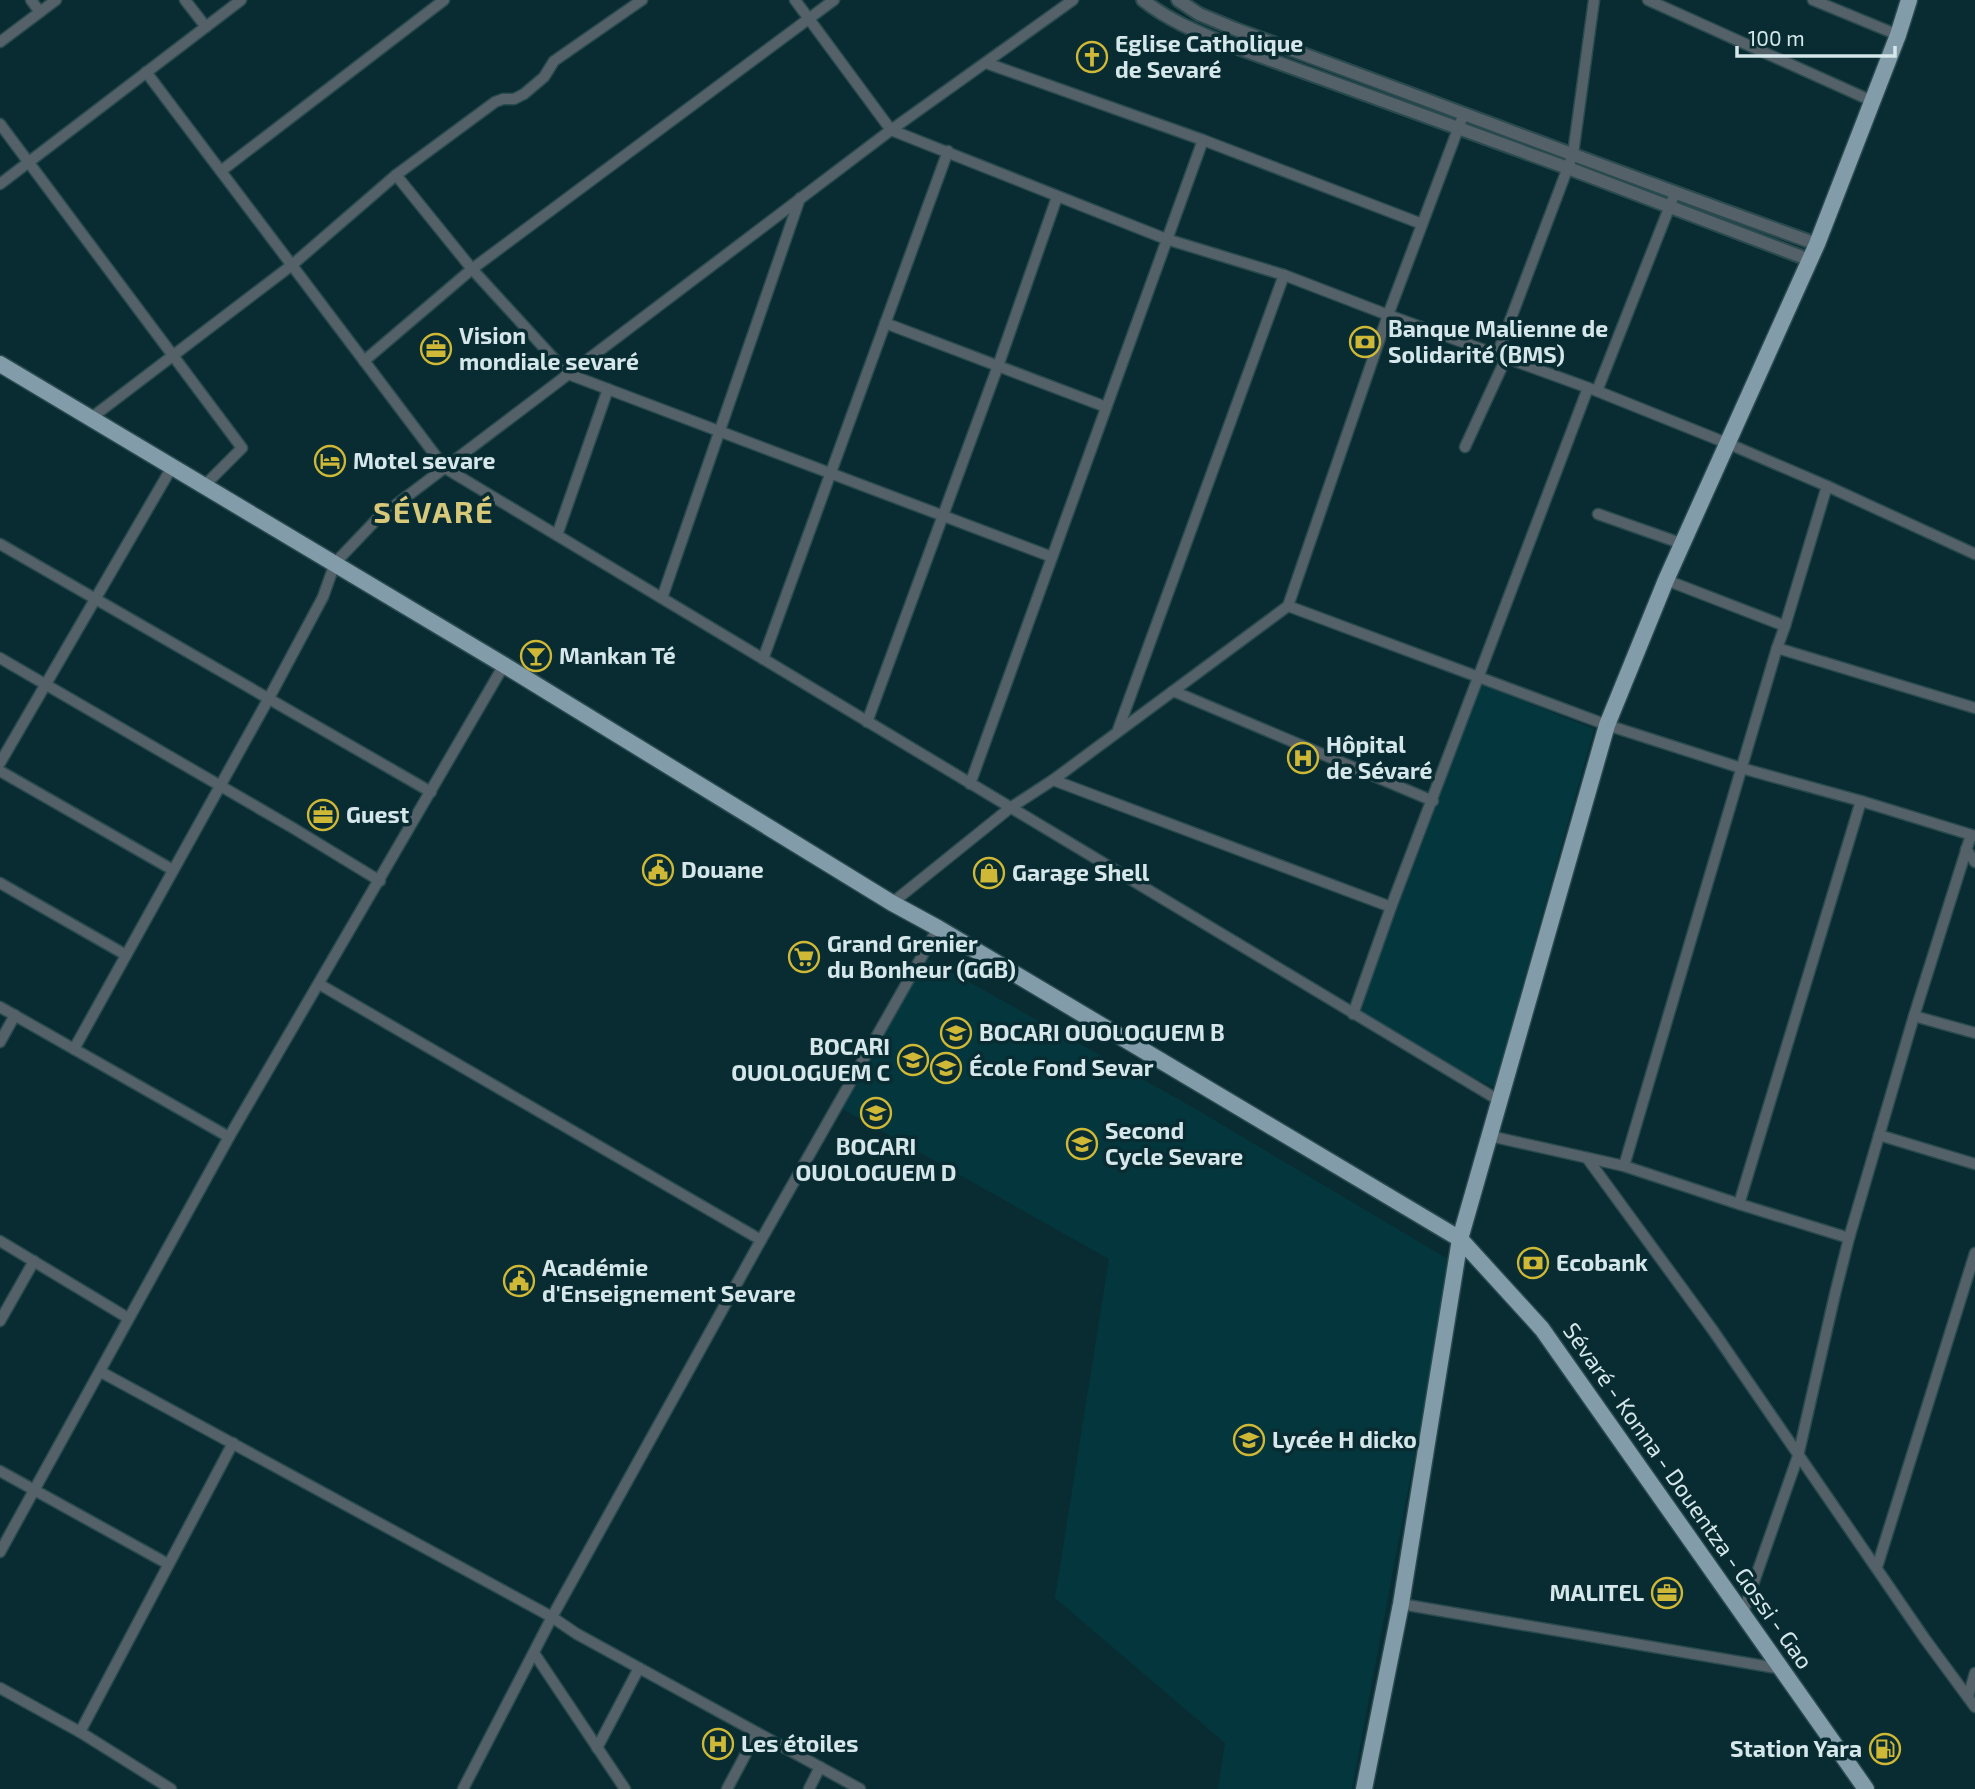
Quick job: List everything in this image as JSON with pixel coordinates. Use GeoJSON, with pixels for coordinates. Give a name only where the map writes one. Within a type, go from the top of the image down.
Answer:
{"type":"FeatureCollection","features":[{"type":"Feature","properties":{"kind":"main road"},"geometry":{"type":"LineString","coordinates":[[1364,1789],[1401,1604],[1460,1239],[1607,725],[1666,580],[1817,244],[1909,0]]}},
{"type":"Feature","properties":{"kind":"main road","name":"Sévaré - Konna - Douentza - Gossi - Gao"},"geometry":{"type":"LineString","coordinates":[[0,364],[504,665],[892,903],[1460,1239],[1542,1329],[1866,1789]]}},
{"type":"Feature","properties":{"kind":"street"},"geometry":{"type":"LineString","coordinates":[[31,0],[40,12]]}},
{"type":"Feature","properties":{"kind":"street"},"geometry":{"type":"LineString","coordinates":[[0,42],[56,0]]}},
{"type":"Feature","properties":{"kind":"street"},"geometry":{"type":"LineString","coordinates":[[185,0],[206,27]]}},
{"type":"Feature","properties":{"kind":"street"},"geometry":{"type":"LineString","coordinates":[[0,184],[241,0]]}},
{"type":"Feature","properties":{"kind":"street"},"geometry":{"type":"LineString","coordinates":[[221,171],[444,0]]}},
{"type":"Feature","properties":{"kind":"street"},"geometry":{"type":"LineString","coordinates":[[91,418],[292,265],[397,175],[495,102],[514,99],[524,94],[544,77],[554,61],[642,0]]}},
{"type":"Feature","properties":{"kind":"street"},"geometry":{"type":"LineString","coordinates":[[795,0],[891,130],[1166,239],[1284,275],[1593,390],[1827,486],[1975,554]]}},
{"type":"Feature","properties":{"kind":"street"},"geometry":{"type":"LineString","coordinates":[[364,360],[472,268],[834,0]]}},
{"type":"Feature","properties":{"kind":"street"},"geometry":{"type":"LineString","coordinates":[[74,1049],[269,698],[323,597],[335,563],[377,519],[800,197],[1073,0]]}},
{"type":"Feature","properties":{"kind":"street"},"geometry":{"type":"LineString","coordinates":[[1143,0],[1165,16],[1200,33],[1810,260]]}},
{"type":"Feature","properties":{"kind":"street"},"geometry":{"type":"LineString","coordinates":[[1178,0],[1199,14],[1235,29],[1817,244]]}},
{"type":"Feature","properties":{"kind":"street"},"geometry":{"type":"LineString","coordinates":[[1465,447],[1501,356],[1573,154],[1594,0]]}},
{"type":"Feature","properties":{"kind":"street"},"geometry":{"type":"LineString","coordinates":[[1648,0],[1872,101]]}},
{"type":"Feature","properties":{"kind":"street"},"geometry":{"type":"LineString","coordinates":[[1813,0],[1898,35]]}},
{"type":"Feature","properties":{"kind":"street"},"geometry":{"type":"LineString","coordinates":[[986,63],[1203,140],[1422,224]]}},
{"type":"Feature","properties":{"kind":"street"},"geometry":{"type":"LineString","coordinates":[[146,72],[445,468],[1500,1101]]}},
{"type":"Feature","properties":{"kind":"street"},"geometry":{"type":"LineString","coordinates":[[892,903],[1010,808],[1053,780],[1287,606],[1388,315],[1464,113]]}},
{"type":"Feature","properties":{"kind":"street"},"geometry":{"type":"LineString","coordinates":[[0,124],[242,448],[204,486]]}},
{"type":"Feature","properties":{"kind":"street"},"geometry":{"type":"LineString","coordinates":[[970,784],[1203,140]]}},
{"type":"Feature","properties":{"kind":"street"},"geometry":{"type":"LineString","coordinates":[[763,659],[948,151]]}},
{"type":"Feature","properties":{"kind":"street"},"geometry":{"type":"LineString","coordinates":[[397,175],[472,268],[568,374],[1052,556]]}},
{"type":"Feature","properties":{"kind":"street"},"geometry":{"type":"LineString","coordinates":[[1353,1014],[1391,907],[1480,677],[1593,390],[1675,193]]}},
{"type":"Feature","properties":{"kind":"street"},"geometry":{"type":"LineString","coordinates":[[662,598],[800,197]]}},
{"type":"Feature","properties":{"kind":"street"},"geometry":{"type":"LineString","coordinates":[[867,722],[1057,197]]}},
{"type":"Feature","properties":{"kind":"street"},"geometry":{"type":"LineString","coordinates":[[1118,730],[1284,275]]}},
{"type":"Feature","properties":{"kind":"street"},"geometry":{"type":"LineString","coordinates":[[885,323],[1106,407]]}},
{"type":"Feature","properties":{"kind":"street"},"geometry":{"type":"LineString","coordinates":[[557,535],[608,389]]}},
{"type":"Feature","properties":{"kind":"street"},"geometry":{"type":"LineString","coordinates":[[0,763],[172,467]]}},
{"type":"Feature","properties":{"kind":"street"},"geometry":{"type":"LineString","coordinates":[[1624,1166],[1827,486]]}},
{"type":"Feature","properties":{"kind":"street"},"geometry":{"type":"LineString","coordinates":[[1598,514],[1683,544]]}},
{"type":"Feature","properties":{"kind":"street"},"geometry":{"type":"LineString","coordinates":[[0,544],[431,792]]}},
{"type":"Feature","properties":{"kind":"street"},"geometry":{"type":"LineString","coordinates":[[1666,580],[1786,626]]}},
{"type":"Feature","properties":{"kind":"street"},"geometry":{"type":"LineString","coordinates":[[1287,606],[1607,725],[1741,768],[1973,836],[1966,849],[1914,1016],[1849,1238],[1798,1456],[1743,1613]]}},
{"type":"Feature","properties":{"kind":"street"},"geometry":{"type":"LineString","coordinates":[[1777,648],[1975,708]]}},
{"type":"Feature","properties":{"kind":"street"},"geometry":{"type":"LineString","coordinates":[[0,657],[380,881]]}},
{"type":"Feature","properties":{"kind":"street"},"geometry":{"type":"LineString","coordinates":[[0,1552],[229,1137],[504,665]]}},
{"type":"Feature","properties":{"kind":"street"},"geometry":{"type":"LineString","coordinates":[[1173,691],[1433,801]]}},
{"type":"Feature","properties":{"kind":"street"},"geometry":{"type":"LineString","coordinates":[[0,771],[173,870]]}},
{"type":"Feature","properties":{"kind":"street"},"geometry":{"type":"LineString","coordinates":[[1053,780],[1391,907]]}},
{"type":"Feature","properties":{"kind":"street"},"geometry":{"type":"LineString","coordinates":[[1739,1204],[1861,801]]}},
{"type":"Feature","properties":{"kind":"street"},"geometry":{"type":"LineString","coordinates":[[1966,849],[1975,862]]}},
{"type":"Feature","properties":{"kind":"street"},"geometry":{"type":"LineString","coordinates":[[0,883],[127,955]]}},
{"type":"Feature","properties":{"kind":"street"},"geometry":{"type":"LineString","coordinates":[[463,1789],[552,1617],[937,928]]}},
{"type":"Feature","properties":{"kind":"street"},"geometry":{"type":"LineString","coordinates":[[319,984],[761,1240]]}},
{"type":"Feature","properties":{"kind":"street"},"geometry":{"type":"LineString","coordinates":[[0,1007],[229,1137]]}},
{"type":"Feature","properties":{"kind":"street"},"geometry":{"type":"LineString","coordinates":[[0,1042],[15,1016]]}},
{"type":"Feature","properties":{"kind":"street"},"geometry":{"type":"LineString","coordinates":[[1914,1016],[1975,1033]]}},
{"type":"Feature","properties":{"kind":"street"},"geometry":{"type":"LineString","coordinates":[[1879,1135],[1975,1164]]}},
{"type":"Feature","properties":{"kind":"street"},"geometry":{"type":"LineString","coordinates":[[1490,1136],[1624,1166],[1849,1238]]}},
{"type":"Feature","properties":{"kind":"street"},"geometry":{"type":"LineString","coordinates":[[1587,1158],[1712,1329],[1925,1639],[1975,1707]]}},
{"type":"Feature","properties":{"kind":"street"},"geometry":{"type":"LineString","coordinates":[[0,1241],[128,1318]]}},
{"type":"Feature","properties":{"kind":"street"},"geometry":{"type":"LineString","coordinates":[[1877,1567],[1975,1253]]}},
{"type":"Feature","properties":{"kind":"street"},"geometry":{"type":"LineString","coordinates":[[0,1321],[34,1261]]}},
{"type":"Feature","properties":{"kind":"street"},"geometry":{"type":"LineString","coordinates":[[101,1372],[552,1617],[578,1634],[860,1789]]}},
{"type":"Feature","properties":{"kind":"street"},"geometry":{"type":"LineString","coordinates":[[80,1732],[233,1443]]}},
{"type":"Feature","properties":{"kind":"street"},"geometry":{"type":"LineString","coordinates":[[0,1471],[168,1564]]}},
{"type":"Feature","properties":{"kind":"street"},"geometry":{"type":"LineString","coordinates":[[1401,1604],[1783,1669]]}},
{"type":"Feature","properties":{"kind":"street"},"geometry":{"type":"LineString","coordinates":[[534,1653],[625,1789]]}},
{"type":"Feature","properties":{"kind":"street"},"geometry":{"type":"LineString","coordinates":[[597,1748],[639,1668]]}},
{"type":"Feature","properties":{"kind":"street"},"geometry":{"type":"LineString","coordinates":[[1968,1697],[1975,1673]]}},
{"type":"Feature","properties":{"kind":"street"},"geometry":{"type":"LineString","coordinates":[[0,1688],[80,1732],[172,1789]]}},
{"type":"Feature","properties":{"kind":"street"},"geometry":{"type":"LineString","coordinates":[[727,1789],[757,1733]]}},
{"type":"Feature","properties":{"kind":"street"},"geometry":{"type":"LineString","coordinates":[[809,1789],[820,1767]]}},
{"type":"Feature","properties":{"kind":"shaded area"},"geometry":{"type":"Polygon","coordinates":[[[1477,683],[1594,729],[1494,1087],[1441,1063],[1357,1015],[1425,836],[1477,683]]]}},
{"type":"Feature","properties":{"kind":"shaded area","name":"Lycée H dicko"},"geometry":{"type":"Polygon","coordinates":[[[923,956],[1194,1108],[1446,1258],[1447,1282],[1352,1789],[1218,1789],[1225,1743],[1055,1598],[1109,1259],[839,1107],[923,956]]]}},
{"type":"Feature","properties":{"kind":"place","name":"Eglise Catholique de Sevaré"},"geometry":{"type":"Point","coordinates":[1092,57]}},
{"type":"Feature","properties":{"kind":"place","name":"Banque Malienne de Solidarité (BMS)"},"geometry":{"type":"Point","coordinates":[1365,342]}},
{"type":"Feature","properties":{"kind":"place","name":"Vision mondiale sevaré"},"geometry":{"type":"Point","coordinates":[436,349]}},
{"type":"Feature","properties":{"kind":"place","name":"Motel sevare"},"geometry":{"type":"Point","coordinates":[330,461]}},
{"type":"Feature","properties":{"kind":"place","name":"Mankan Té"},"geometry":{"type":"Point","coordinates":[536,656]}},
{"type":"Feature","properties":{"kind":"place","name":"Hôpital de Sévaré"},"geometry":{"type":"Point","coordinates":[1303,758]}},
{"type":"Feature","properties":{"kind":"place","name":"Guest"},"geometry":{"type":"Point","coordinates":[323,815]}},
{"type":"Feature","properties":{"kind":"place","name":"Douane"},"geometry":{"type":"Point","coordinates":[658,870]}},
{"type":"Feature","properties":{"kind":"place","name":"Garage Shell"},"geometry":{"type":"Point","coordinates":[989,873]}},
{"type":"Feature","properties":{"kind":"place","name":"Grand Grenier du Bonheur (GGB)"},"geometry":{"type":"Point","coordinates":[804,957]}},
{"type":"Feature","properties":{"kind":"place","name":"BOCARI OUOLOGUEM B"},"geometry":{"type":"Point","coordinates":[956,1033]}},
{"type":"Feature","properties":{"kind":"place","name":"BOCARI OUOLOGUEM C"},"geometry":{"type":"Point","coordinates":[913,1060]}},
{"type":"Feature","properties":{"kind":"place","name":"École Fond Sevar"},"geometry":{"type":"Point","coordinates":[946,1068]}},
{"type":"Feature","properties":{"kind":"place","name":"BOCARI OUOLOGUEM D"},"geometry":{"type":"Point","coordinates":[876,1113]}},
{"type":"Feature","properties":{"kind":"place","name":"Second Cycle Sevare"},"geometry":{"type":"Point","coordinates":[1082,1144]}},
{"type":"Feature","properties":{"kind":"place","name":"Ecobank"},"geometry":{"type":"Point","coordinates":[1533,1263]}},
{"type":"Feature","properties":{"kind":"place","name":"Académie d'Enseignement Sevare"},"geometry":{"type":"Point","coordinates":[519,1281]}},
{"type":"Feature","properties":{"kind":"place","name":"Lycée H dicko"},"geometry":{"type":"Point","coordinates":[1249,1440]}},
{"type":"Feature","properties":{"kind":"place","name":"MALITEL"},"geometry":{"type":"Point","coordinates":[1667,1593]}},
{"type":"Feature","properties":{"kind":"place","name":"Les étoiles"},"geometry":{"type":"Point","coordinates":[718,1744]}},
{"type":"Feature","properties":{"kind":"place","name":"Station Yara"},"geometry":{"type":"Point","coordinates":[1885,1749]}},
{"type":"Feature","properties":{"kind":"district","name":"SÉVARÉ"},"geometry":{"type":"Point","coordinates":[434,513]}}]}
